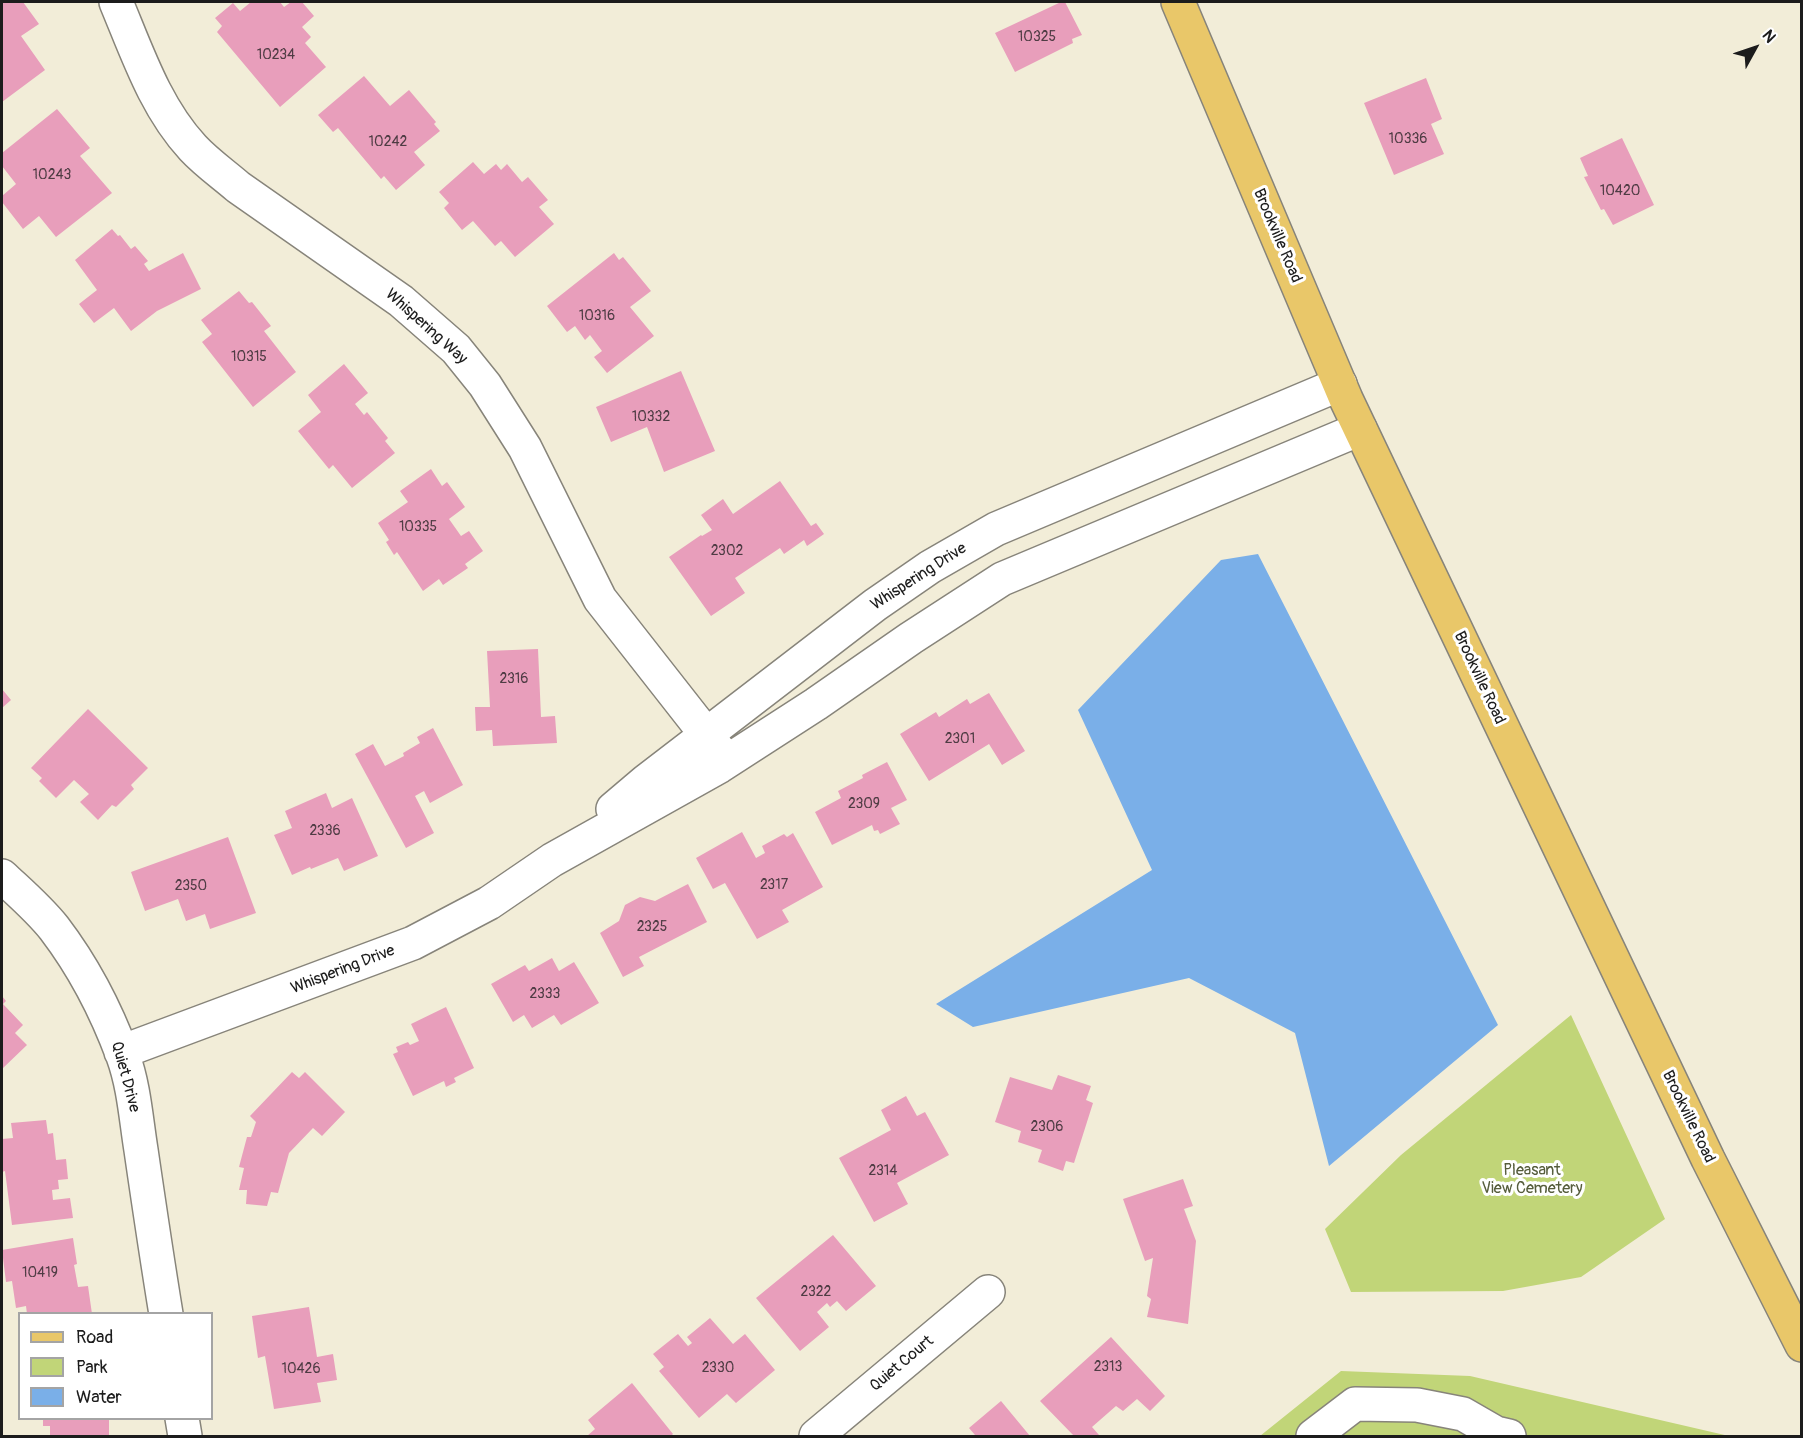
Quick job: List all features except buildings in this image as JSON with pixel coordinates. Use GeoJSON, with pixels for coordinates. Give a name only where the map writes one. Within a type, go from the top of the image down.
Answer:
{"type":"FeatureCollection","features":[{"type":"Feature","properties":{"kind":"main road","name":"Brookville Road"},"geometry":{"type":"LineString","coordinates":[[1178,2],[1360,429],[1703,1149],[1802,1345]]}},
{"type":"Feature","properties":{"kind":"street","name":"Whispering Way"},"geometry":{"type":"LineString","coordinates":[[116,2],[146,75],[175,125],[214,169],[401,301],[456,349],[485,385],[539,472],[600,599],[727,761]]}},
{"type":"Feature","properties":{"kind":"street","name":"Whispering Drive"},"geometry":{"type":"LineString","coordinates":[[552,860],[646,781],[857,618],[930,567],[996,529],[1340,384]]}},
{"type":"Feature","properties":{"kind":"street","name":"Whispering Drive"},"geometry":{"type":"LineString","coordinates":[[121,1052],[412,943],[489,903],[552,860],[727,761],[1002,579],[1360,429]]}},
{"type":"Feature","properties":{"kind":"street"},"geometry":{"type":"LineString","coordinates":[[857,618],[886,655]]}},
{"type":"Feature","properties":{"kind":"street","name":"Quiet Drive"},"geometry":{"type":"LineString","coordinates":[[2,876],[46,919],[72,953],[107,1015],[121,1052],[135,1105],[166,1312]]}},
{"type":"Feature","properties":{"kind":"street","name":"Quiet Court"},"geometry":{"type":"LineString","coordinates":[[816,1437],[988,1292]]}},
{"type":"Feature","properties":{"kind":"street"},"geometry":{"type":"LineString","coordinates":[[1313,1437],[1354,1404],[1417,1405],[1463,1414],[1496,1433],[1509,1437]]}},
{"type":"Feature","properties":{"kind":"street"},"geometry":{"type":"LineString","coordinates":[[182,1420],[184,1437]]}},
{"type":"Feature","properties":{"kind":"green space","name":"Pleasant View Cemetery"},"geometry":{"type":"Polygon","coordinates":[[[1571,1015],[1665,1219],[1581,1277],[1503,1291],[1351,1292],[1325,1229],[1401,1155],[1571,1015]]]}},
{"type":"Feature","properties":{"kind":"green space"},"geometry":{"type":"Polygon","coordinates":[[[1341,1371],[1470,1376],[1729,1436],[1260,1436],[1341,1371]]]}},
{"type":"Feature","properties":{"kind":"water"},"geometry":{"type":"Polygon","coordinates":[[[1258,554],[1498,1025],[1329,1166],[1295,1033],[1189,978],[973,1027],[936,1004],[1152,870],[1078,710],[1221,560],[1258,554]]]}}]}
